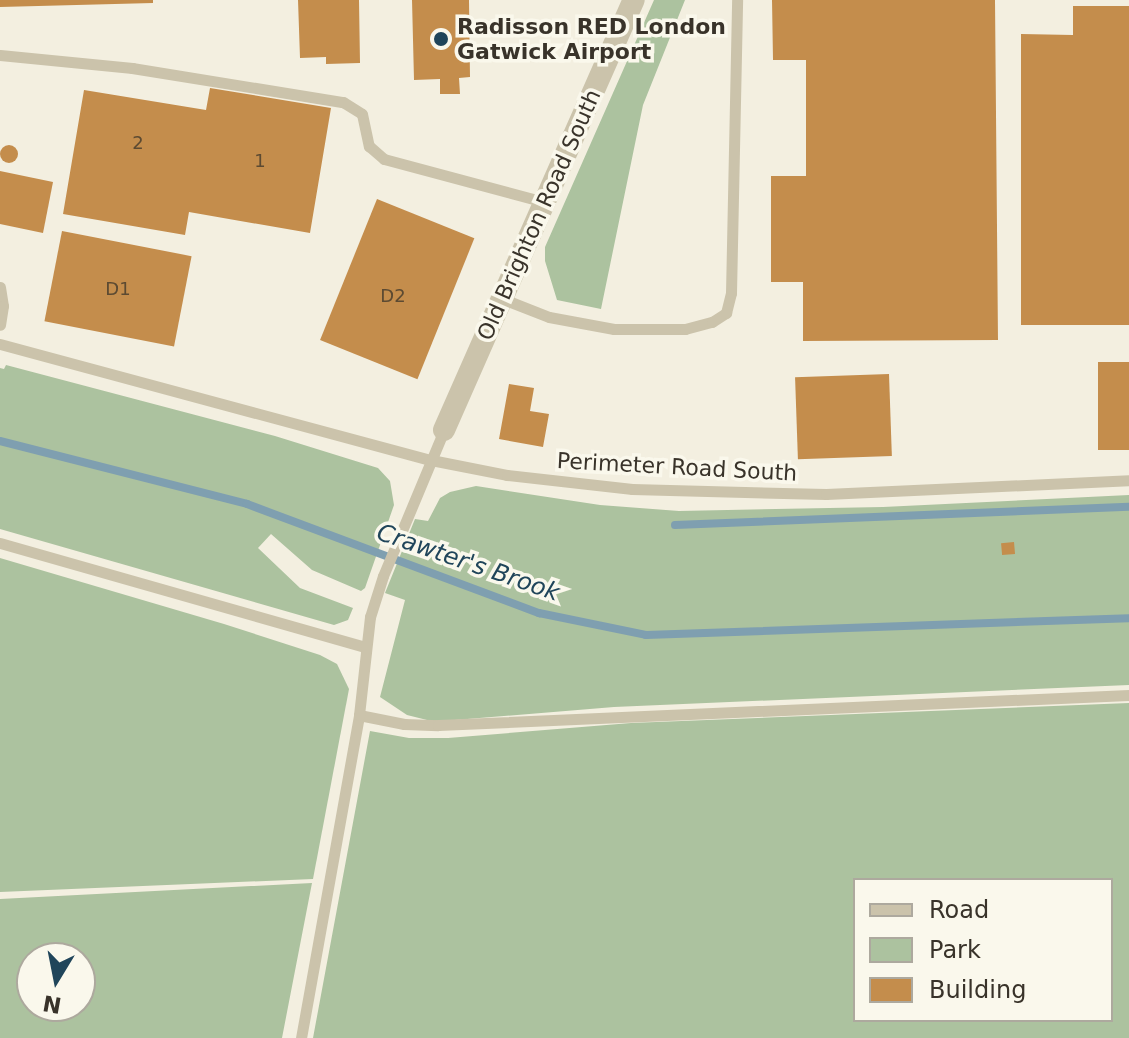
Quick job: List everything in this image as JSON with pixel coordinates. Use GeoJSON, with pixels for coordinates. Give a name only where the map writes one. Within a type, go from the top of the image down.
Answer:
{"type":"FeatureCollection","features":[{"type":"Feature","properties":{"kind":"street","name":"Old Brighton Road South"},"geometry":{"type":"LineString","coordinates":[[444,430],[634,0]]}},
{"type":"Feature","properties":{"kind":"lane"},"geometry":{"type":"LineString","coordinates":[[503,299],[549,317],[614,329],[685,329],[712,322],[726,313],[731,293],[737,0]]}},
{"type":"Feature","properties":{"kind":"lane"},"geometry":{"type":"LineString","coordinates":[[0,55],[132,68],[343,102],[362,114],[373,151],[409,168],[503,189],[544,202]]}},
{"type":"Feature","properties":{"kind":"lane"},"geometry":{"type":"LineString","coordinates":[[0,287],[3,306],[0,325]]}},
{"type":"Feature","properties":{"kind":"lane","name":"Perimeter Road South"},"geometry":{"type":"LineString","coordinates":[[0,344],[431,460],[523,477],[696,492],[826,494],[1129,480]]}},
{"type":"Feature","properties":{"kind":"lane"},"geometry":{"type":"LineString","coordinates":[[301,1038],[359,715],[365,647],[383,576],[444,430]]}},
{"type":"Feature","properties":{"kind":"lane"},"geometry":{"type":"LineString","coordinates":[[0,543],[365,647]]}},
{"type":"Feature","properties":{"kind":"lane"},"geometry":{"type":"LineString","coordinates":[[359,715],[404,724],[438,725],[1129,695]]}},
{"type":"Feature","properties":{"kind":"green space"},"geometry":{"type":"Polygon","coordinates":[[[654,0],[685,0],[643,105],[601,309],[557,300],[545,261],[545,247],[654,0]]]}},
{"type":"Feature","properties":{"kind":"green space"},"geometry":{"type":"Polygon","coordinates":[[[6,365],[275,436],[378,468],[390,481],[394,505],[365,588],[361,591],[312,570],[271,534],[258,548],[300,588],[353,608],[348,620],[334,625],[0,529],[0,368],[4,369],[6,365]]]}},
{"type":"Feature","properties":{"kind":"green space"},"geometry":{"type":"Polygon","coordinates":[[[476,486],[600,505],[679,511],[883,507],[1129,495],[1129,685],[614,707],[431,721],[407,715],[380,697],[405,600],[385,593],[415,519],[428,521],[440,498],[450,492],[476,486]]]}},
{"type":"Feature","properties":{"kind":"green space"},"geometry":{"type":"Polygon","coordinates":[[[0,558],[224,624],[320,655],[337,664],[349,689],[313,879],[0,892],[0,558]]]}},
{"type":"Feature","properties":{"kind":"green space"},"geometry":{"type":"Polygon","coordinates":[[[1129,703],[1129,1038],[313,1038],[370,731],[409,738],[448,738],[631,723],[1129,703]]]}},
{"type":"Feature","properties":{"kind":"green space"},"geometry":{"type":"Polygon","coordinates":[[[312,883],[282,1038],[0,1038],[0,899],[312,883]]]}},
{"type":"Feature","properties":{"kind":"building"},"geometry":{"type":"Polygon","coordinates":[[[0,0],[153,0],[153,3],[0,7],[0,0]]]}},
{"type":"Feature","properties":{"kind":"building"},"geometry":{"type":"Polygon","coordinates":[[[298,0],[359,0],[360,63],[326,64],[326,57],[300,58],[298,0]]]}},
{"type":"Feature","properties":{"kind":"building","name":"Radisson RED London Gatwick Airport"},"geometry":{"type":"Polygon","coordinates":[[[412,0],[469,0],[470,77],[459,78],[460,94],[440,94],[440,79],[414,80],[412,0]]]}},
{"type":"Feature","properties":{"kind":"building"},"geometry":{"type":"Polygon","coordinates":[[[772,0],[995,0],[998,340],[803,341],[803,282],[771,282],[771,176],[806,176],[806,60],[773,60],[772,0]]]}},
{"type":"Feature","properties":{"kind":"building"},"geometry":{"type":"Polygon","coordinates":[[[1073,6],[1129,6],[1129,325],[1021,325],[1021,34],[1073,35],[1073,6]]]}},
{"type":"Feature","properties":{"kind":"building"},"geometry":{"type":"Polygon","coordinates":[[[210,88],[331,108],[310,233],[189,212],[185,235],[63,214],[84,90],[206,110],[210,88]]]}},
{"type":"Feature","properties":{"kind":"building"},"geometry":{"type":"Polygon","coordinates":[[[9,145],[18,154],[9,163],[0,154],[9,145]]]}},
{"type":"Feature","properties":{"kind":"building"},"geometry":{"type":"Polygon","coordinates":[[[0,171],[53,182],[43,233],[0,224],[0,171]]]}},
{"type":"Feature","properties":{"kind":"building"},"geometry":{"type":"Polygon","coordinates":[[[377,199],[474,238],[417,379],[320,340],[377,199]]]}},
{"type":"Feature","properties":{"kind":"building"},"geometry":{"type":"Polygon","coordinates":[[[62,231],[192,256],[174,346],[44,321],[62,231]]]}},
{"type":"Feature","properties":{"kind":"building"},"geometry":{"type":"Polygon","coordinates":[[[1098,362],[1129,362],[1129,450],[1098,450],[1098,362]]]}},
{"type":"Feature","properties":{"kind":"building"},"geometry":{"type":"Polygon","coordinates":[[[889,374],[892,456],[798,459],[795,377],[889,374]]]}},
{"type":"Feature","properties":{"kind":"building"},"geometry":{"type":"Polygon","coordinates":[[[509,384],[534,388],[530,411],[549,414],[543,447],[499,439],[509,384]]]}},
{"type":"Feature","properties":{"kind":"building"},"geometry":{"type":"Polygon","coordinates":[[[1014,542],[1015,554],[1002,555],[1001,543],[1014,542]]]}},
{"type":"Feature","properties":{"kind":"waterway","name":"Crawter's Brook"},"geometry":{"type":"LineString","coordinates":[[0,441],[247,504],[539,613],[646,635],[1129,618]]}},
{"type":"Feature","properties":{"kind":"waterway"},"geometry":{"type":"LineString","coordinates":[[675,525],[1129,507]]}},
{"type":"Feature","properties":{"kind":"place","name":"Radisson RED London Gatwick Airport"},"geometry":{"type":"Point","coordinates":[441,39]}}]}
